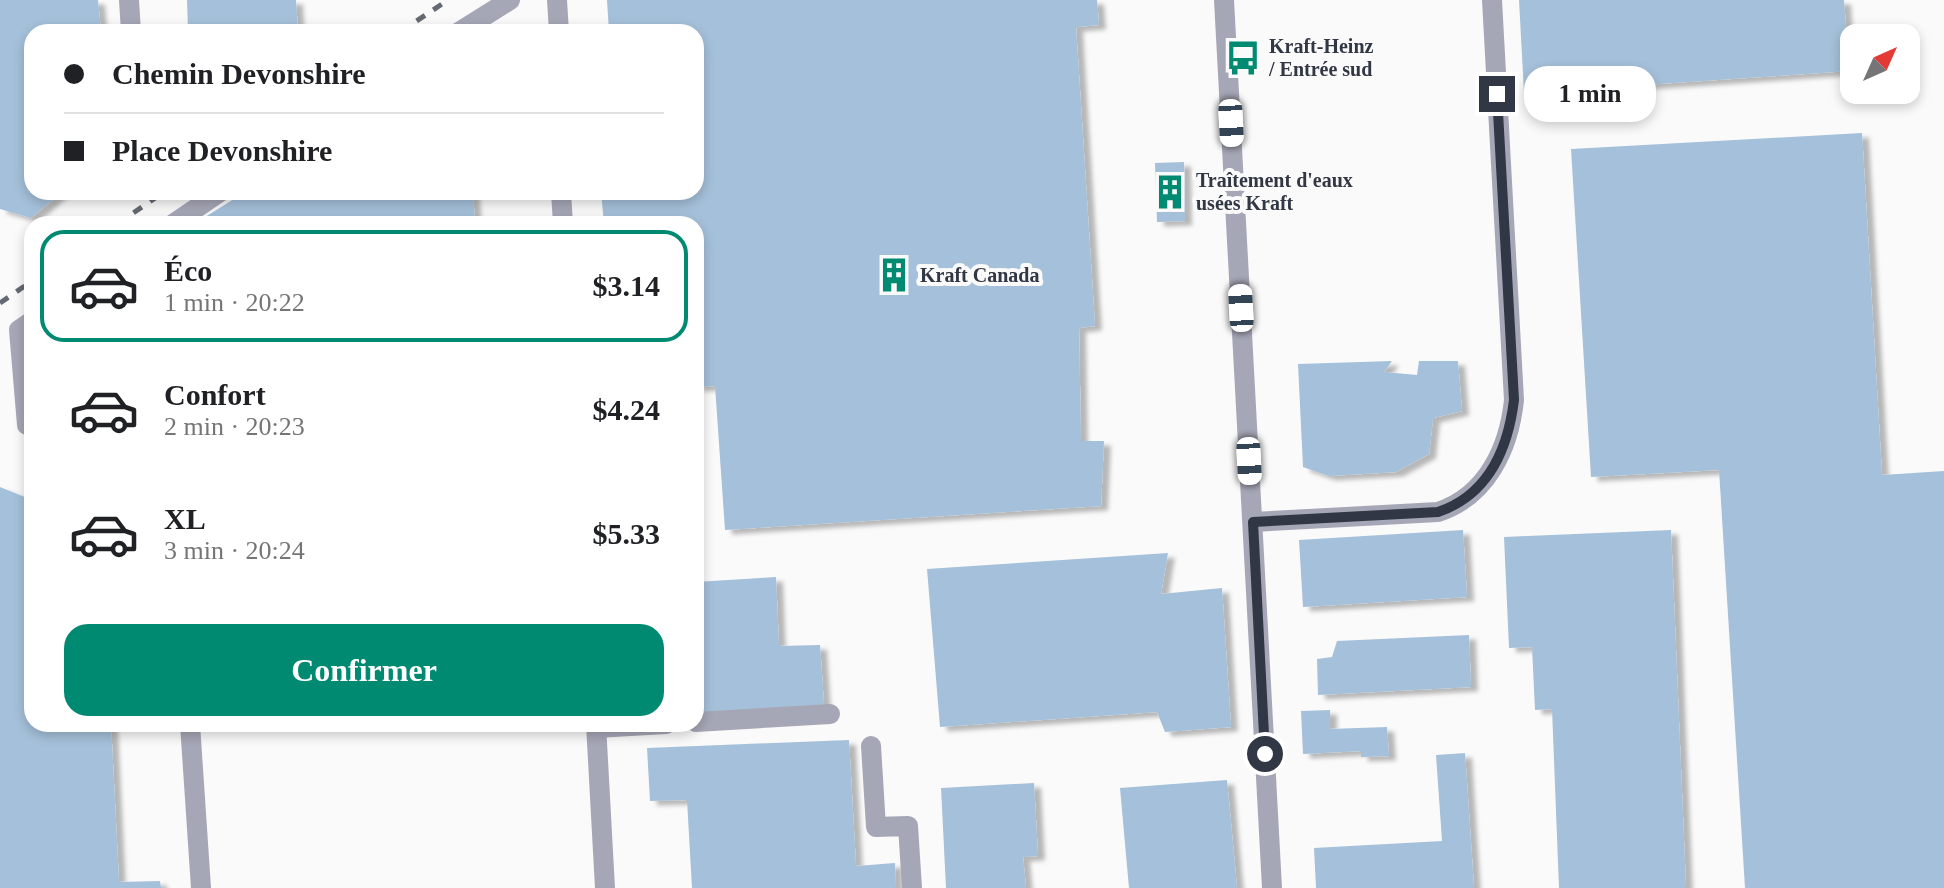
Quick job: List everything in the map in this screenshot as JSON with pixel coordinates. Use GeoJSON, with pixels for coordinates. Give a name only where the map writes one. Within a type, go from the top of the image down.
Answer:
{"type":"FeatureCollection","features":[{"type":"Feature","properties":{"kind":"street"},"geometry":{"type":"LineString","coordinates":[[129,0],[130,24]]}},
{"type":"Feature","properties":{"kind":"street"},"geometry":{"type":"LineString","coordinates":[[472,24],[510,0]]}},
{"type":"Feature","properties":{"kind":"street"},"geometry":{"type":"LineString","coordinates":[[557,0],[558,24]]}},
{"type":"Feature","properties":{"kind":"street"},"geometry":{"type":"LineString","coordinates":[[1224,0],[1272,888]]}},
{"type":"Feature","properties":{"kind":"street"},"geometry":{"type":"LineString","coordinates":[[1253,522],[1438,512],[1457,506],[1472,495],[1498,461],[1511,422],[1514,400],[1492,0]]}},
{"type":"Feature","properties":{"kind":"street"},"geometry":{"type":"LineString","coordinates":[[185,216],[208,200]]}},
{"type":"Feature","properties":{"kind":"street"},"geometry":{"type":"LineString","coordinates":[[24,327],[19,330],[24,389]]}},
{"type":"Feature","properties":{"kind":"street"},"geometry":{"type":"LineString","coordinates":[[704,722],[830,714]]}},
{"type":"Feature","properties":{"kind":"street"},"geometry":{"type":"LineString","coordinates":[[191,732],[201,888]]}},
{"type":"Feature","properties":{"kind":"street"},"geometry":{"type":"LineString","coordinates":[[596,732],[605,888]]}},
{"type":"Feature","properties":{"kind":"street"},"geometry":{"type":"LineString","coordinates":[[871,746],[876,827],[908,826],[912,888]]}},
{"type":"Feature","properties":{"kind":"building"},"geometry":{"type":"Polygon","coordinates":[[[0,0],[98,0],[100,24],[24,24],[24,200],[52,200],[33,216],[0,209],[0,0]]]}},
{"type":"Feature","properties":{"kind":"building"},"geometry":{"type":"Polygon","coordinates":[[[187,0],[296,0],[298,24],[188,24],[187,0]]]}},
{"type":"Feature","properties":{"kind":"building","name":"Kraft Canada"},"geometry":{"type":"Polygon","coordinates":[[[607,0],[1097,0],[1099,25],[1076,27],[1095,326],[1079,328],[1081,441],[1104,441],[1101,506],[725,530],[715,386],[704,387],[704,216],[603,216],[602,200],[704,200],[704,24],[608,24],[607,0]]]}},
{"type":"Feature","properties":{"kind":"building"},"geometry":{"type":"Polygon","coordinates":[[[1519,0],[1844,0],[1846,24],[1840,24],[1840,72],[1524,93],[1519,0]]]}},
{"type":"Feature","properties":{"kind":"building"},"geometry":{"type":"Polygon","coordinates":[[[1862,133],[1882,475],[1944,471],[1944,888],[1745,888],[1719,470],[1591,477],[1571,149],[1862,133]]]}},
{"type":"Feature","properties":{"kind":"building","name":"Traîtement d'eaux usées Kraft"},"geometry":{"type":"Polygon","coordinates":[[[1184,162],[1185,221],[1157,222],[1155,163],[1184,162]]]}},
{"type":"Feature","properties":{"kind":"building"},"geometry":{"type":"Polygon","coordinates":[[[232,200],[474,200],[474,216],[207,216],[232,200]]]}},
{"type":"Feature","properties":{"kind":"building"},"geometry":{"type":"Polygon","coordinates":[[[1392,361],[1384,372],[1417,375],[1419,361],[1458,361],[1462,411],[1433,418],[1429,454],[1396,472],[1329,476],[1303,467],[1298,364],[1392,361]]]}},
{"type":"Feature","properties":{"kind":"building"},"geometry":{"type":"Polygon","coordinates":[[[0,487],[24,497],[24,732],[111,732],[119,882],[160,881],[161,888],[0,888],[0,487]]]}},
{"type":"Feature","properties":{"kind":"building"},"geometry":{"type":"Polygon","coordinates":[[[1463,530],[1467,597],[1303,607],[1299,540],[1463,530]]]}},
{"type":"Feature","properties":{"kind":"building"},"geometry":{"type":"Polygon","coordinates":[[[1671,530],[1686,888],[1559,888],[1552,709],[1535,710],[1532,647],[1509,648],[1504,537],[1671,530]]]}},
{"type":"Feature","properties":{"kind":"building"},"geometry":{"type":"Polygon","coordinates":[[[1168,553],[1161,594],[1222,588],[1231,727],[1165,732],[1157,712],[940,727],[927,569],[1168,553]]]}},
{"type":"Feature","properties":{"kind":"building"},"geometry":{"type":"Polygon","coordinates":[[[776,577],[779,646],[820,645],[824,705],[704,712],[704,582],[776,577]]]}},
{"type":"Feature","properties":{"kind":"building"},"geometry":{"type":"Polygon","coordinates":[[[1469,635],[1471,687],[1318,695],[1317,659],[1332,657],[1337,641],[1469,635]]]}},
{"type":"Feature","properties":{"kind":"building"},"geometry":{"type":"Polygon","coordinates":[[[1330,710],[1330,729],[1387,727],[1389,756],[1361,757],[1361,751],[1303,754],[1301,711],[1330,710]]]}},
{"type":"Feature","properties":{"kind":"building"},"geometry":{"type":"Polygon","coordinates":[[[849,740],[856,866],[895,863],[896,888],[692,888],[687,800],[650,801],[647,748],[849,740]]]}},
{"type":"Feature","properties":{"kind":"building"},"geometry":{"type":"Polygon","coordinates":[[[1465,753],[1474,888],[1316,888],[1314,848],[1442,841],[1436,755],[1465,753]]]}},
{"type":"Feature","properties":{"kind":"building"},"geometry":{"type":"Polygon","coordinates":[[[1227,780],[1237,888],[1129,888],[1120,788],[1227,780]]]}},
{"type":"Feature","properties":{"kind":"building"},"geometry":{"type":"Polygon","coordinates":[[[1034,783],[1038,856],[1023,857],[1026,888],[946,888],[941,788],[1034,783]]]}},
{"type":"Feature","properties":{"kind":"railway"},"geometry":{"type":"LineString","coordinates":[[412,24],[448,0]]}},
{"type":"Feature","properties":{"kind":"railway"},"geometry":{"type":"LineString","coordinates":[[129,216],[152,200]]}},
{"type":"Feature","properties":{"kind":"railway"},"geometry":{"type":"LineString","coordinates":[[0,303],[24,286]]}},
{"type":"Feature","properties":{"kind":"place","name":"Kraft-Heinz / Entrée sud"},"geometry":{"type":"Point","coordinates":[1243,58]}},
{"type":"Feature","properties":{"kind":"place","name":"Traîtement d'eaux usées Kraft"},"geometry":{"type":"Point","coordinates":[1170,192]}},
{"type":"Feature","properties":{"kind":"place","name":"Kraft Canada"},"geometry":{"type":"Point","coordinates":[894,275]}},
{"type":"Feature","properties":{"kind":"route"},"geometry":{"type":"LineString","coordinates":[[1265,754],[1253,522],[1438,512],[1457,506],[1472,495],[1498,461],[1505,444],[1514,400],[1497,94]]}}]}
